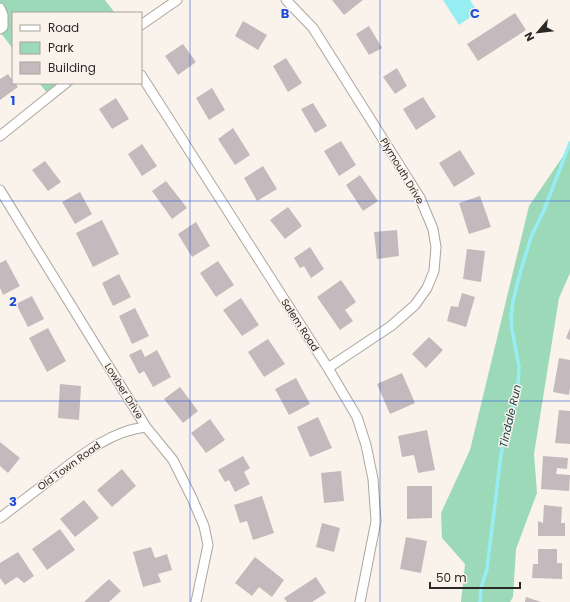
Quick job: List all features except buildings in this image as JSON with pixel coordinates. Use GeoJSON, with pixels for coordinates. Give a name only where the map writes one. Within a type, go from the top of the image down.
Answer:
{"type":"FeatureCollection","features":[{"type":"Feature","properties":{"kind":"street"},"geometry":{"type":"LineString","coordinates":[[142,24],[177,0]]}},
{"type":"Feature","properties":{"kind":"street","name":"Plymouth Drive"},"geometry":{"type":"LineString","coordinates":[[286,0],[313,28],[420,198],[433,229],[436,247],[434,271],[427,288],[415,305],[391,326],[328,368]]}},
{"type":"Feature","properties":{"kind":"street"},"geometry":{"type":"LineString","coordinates":[[0,8],[3,15],[3,27],[0,29]]}},
{"type":"Feature","properties":{"kind":"street","name":"Salem Road"},"geometry":{"type":"LineString","coordinates":[[142,77],[328,368],[357,417],[366,445],[373,479],[376,521],[360,602]]}},
{"type":"Feature","properties":{"kind":"street"},"geometry":{"type":"LineString","coordinates":[[0,136],[65,84]]}},
{"type":"Feature","properties":{"kind":"street","name":"Lowber Drive"},"geometry":{"type":"LineString","coordinates":[[0,190],[146,427],[173,460],[192,498],[204,526],[208,545],[196,602]]}},
{"type":"Feature","properties":{"kind":"street","name":"Old Town Road"},"geometry":{"type":"LineString","coordinates":[[0,518],[102,441],[133,429],[146,427]]}},
{"type":"Feature","properties":{"kind":"green space"},"geometry":{"type":"Polygon","coordinates":[[[0,0],[105,0],[114,12],[12,12],[12,48],[0,32],[0,0]]]}},
{"type":"Feature","properties":{"kind":"green space"},"geometry":{"type":"Polygon","coordinates":[[[40,84],[74,84],[53,100],[40,84]]]}},
{"type":"Feature","properties":{"kind":"green space"},"geometry":{"type":"Polygon","coordinates":[[[570,146],[570,273],[559,298],[534,454],[537,493],[516,549],[513,597],[510,602],[461,602],[465,564],[442,538],[441,513],[470,450],[529,206],[570,146]]]}},
{"type":"Feature","properties":{"kind":"water"},"geometry":{"type":"Polygon","coordinates":[[[443,0],[470,0],[478,12],[459,25],[443,0]]]}},
{"type":"Feature","properties":{"kind":"waterway","name":"Tindale Run"},"geometry":{"type":"LineString","coordinates":[[480,602],[481,588],[487,569],[501,454],[518,387],[519,367],[511,317],[513,301],[531,237],[544,210],[570,143]]}}]}
